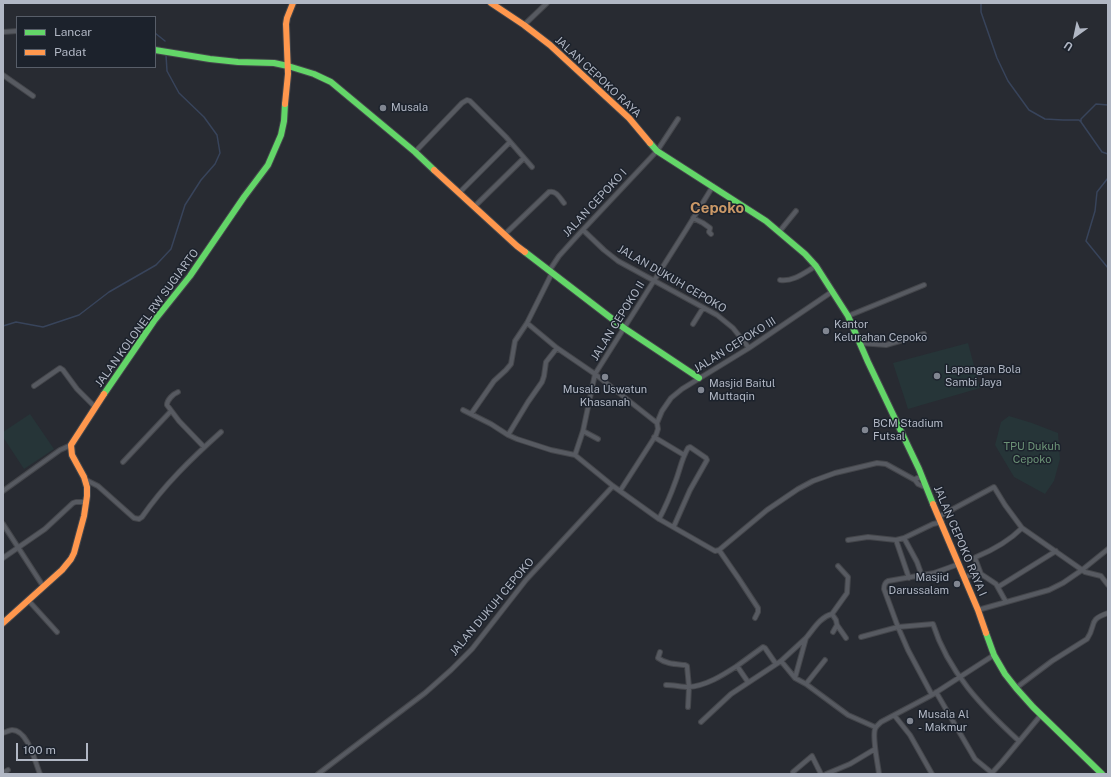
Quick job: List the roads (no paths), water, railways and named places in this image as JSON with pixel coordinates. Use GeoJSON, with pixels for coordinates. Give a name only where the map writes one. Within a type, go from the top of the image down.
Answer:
{"type":"FeatureCollection","features":[{"type":"Feature","properties":{"kind":"main road","name":"JALAN KOLONEL RW SUGIARTO"},"geometry":{"type":"LineString","coordinates":[[71,445],[154,321],[190,276],[244,197],[268,165],[279,140],[284,121],[288,66],[286,24],[293,3]]}},
{"type":"Feature","properties":{"kind":"main road","name":"JALAN CEPOKO RAYA"},"geometry":{"type":"LineString","coordinates":[[491,3],[546,42],[618,106],[657,151],[766,221],[805,254],[816,266],[832,291]]}},
{"type":"Feature","properties":{"kind":"main road"},"geometry":{"type":"LineString","coordinates":[[156,50],[210,60],[274,63],[314,74],[331,82],[415,152],[517,246],[624,328],[699,378]]}},
{"type":"Feature","properties":{"kind":"main road","name":"JALAN CEPOKO RAYA I"},"geometry":{"type":"LineString","coordinates":[[832,291],[848,316],[941,519],[978,610],[994,655],[1005,674],[1016,688],[1041,715],[1102,774]]}},
{"type":"Feature","properties":{"kind":"main road"},"geometry":{"type":"LineString","coordinates":[[3,624],[43,586],[60,573],[72,558],[83,521],[87,490],[86,480],[72,455],[71,445]]}},
{"type":"Feature","properties":{"kind":"street"},"geometry":{"type":"LineString","coordinates":[[524,26],[547,3]]}},
{"type":"Feature","properties":{"kind":"street"},"geometry":{"type":"LineString","coordinates":[[3,32],[16,31]]}},
{"type":"Feature","properties":{"kind":"street"},"geometry":{"type":"LineString","coordinates":[[3,74],[33,96]]}},
{"type":"Feature","properties":{"kind":"street"},"geometry":{"type":"LineString","coordinates":[[415,152],[462,103],[468,100],[510,142],[532,167]]}},
{"type":"Feature","properties":{"kind":"street"},"geometry":{"type":"LineString","coordinates":[[657,151],[678,119]]}},
{"type":"Feature","properties":{"kind":"street"},"geometry":{"type":"LineString","coordinates":[[459,193],[510,142]]}},
{"type":"Feature","properties":{"kind":"street","name":"JALAN CEPOKO I"},"geometry":{"type":"LineString","coordinates":[[550,272],[559,256],[657,151]]}},
{"type":"Feature","properties":{"kind":"street"},"geometry":{"type":"LineString","coordinates":[[474,207],[524,158]]}},
{"type":"Feature","properties":{"kind":"street","name":"JALAN CEPOKO II"},"geometry":{"type":"LineString","coordinates":[[575,455],[583,431],[595,374],[712,186]]}},
{"type":"Feature","properties":{"kind":"street"},"geometry":{"type":"LineString","coordinates":[[504,235],[549,192],[555,193],[564,203]]}},
{"type":"Feature","properties":{"kind":"street"},"geometry":{"type":"LineString","coordinates":[[779,232],[796,211]]}},
{"type":"Feature","properties":{"kind":"street"},"geometry":{"type":"LineString","coordinates":[[693,218],[709,227],[709,233],[711,234]]}},
{"type":"Feature","properties":{"kind":"street","name":"JALAN DUKUH CEPOKO"},"geometry":{"type":"LineString","coordinates":[[583,230],[618,261],[717,315],[732,328],[749,348]]}},
{"type":"Feature","properties":{"kind":"street"},"geometry":{"type":"LineString","coordinates":[[780,280],[791,279],[816,266]]}},
{"type":"Feature","properties":{"kind":"street"},"geometry":{"type":"LineString","coordinates":[[471,414],[494,381],[511,364],[515,341],[527,323],[550,272]]}},
{"type":"Feature","properties":{"kind":"street"},"geometry":{"type":"LineString","coordinates":[[848,316],[924,285]]}},
{"type":"Feature","properties":{"kind":"street","name":"JALAN CEPOKO III"},"geometry":{"type":"LineString","coordinates":[[654,437],[658,429],[657,423],[662,411],[671,398],[699,378],[749,348],[832,291]]}},
{"type":"Feature","properties":{"kind":"street"},"geometry":{"type":"LineString","coordinates":[[693,324],[703,308]]}},
{"type":"Feature","properties":{"kind":"street"},"geometry":{"type":"LineString","coordinates":[[527,323],[557,348],[595,374],[657,423]]}},
{"type":"Feature","properties":{"kind":"street"},"geometry":{"type":"LineString","coordinates":[[860,343],[886,345],[924,334]]}},
{"type":"Feature","properties":{"kind":"street"},"geometry":{"type":"LineString","coordinates":[[508,435],[542,382],[546,362],[557,348]]}},
{"type":"Feature","properties":{"kind":"street"},"geometry":{"type":"LineString","coordinates":[[34,386],[60,368],[95,407]]}},
{"type":"Feature","properties":{"kind":"street"},"geometry":{"type":"LineString","coordinates":[[178,392],[173,394],[166,404],[204,447]]}},
{"type":"Feature","properties":{"kind":"street"},"geometry":{"type":"LineString","coordinates":[[463,410],[517,439],[544,448],[575,455],[613,486],[660,519],[715,551],[719,550],[767,510],[798,489],[813,481],[835,473],[877,463],[886,464],[927,488]]}},
{"type":"Feature","properties":{"kind":"street"},"geometry":{"type":"LineString","coordinates":[[123,462],[171,411]]}},
{"type":"Feature","properties":{"kind":"street"},"geometry":{"type":"LineString","coordinates":[[583,431],[598,439]]}},
{"type":"Feature","properties":{"kind":"street"},"geometry":{"type":"LineString","coordinates":[[86,480],[98,486],[134,518],[139,519],[168,484],[221,432]]}},
{"type":"Feature","properties":{"kind":"street"},"geometry":{"type":"LineString","coordinates":[[620,491],[654,437],[684,455]]}},
{"type":"Feature","properties":{"kind":"street"},"geometry":{"type":"LineString","coordinates":[[3,490],[60,450],[71,445]]}},
{"type":"Feature","properties":{"kind":"street"},"geometry":{"type":"LineString","coordinates":[[660,519],[676,481],[684,455],[690,447],[707,460],[690,490],[674,526]]}},
{"type":"Feature","properties":{"kind":"street"},"geometry":{"type":"LineString","coordinates":[[915,480],[917,478],[922,478]]}},
{"type":"Feature","properties":{"kind":"street","name":"JALAN DUKUH CEPOKO"},"geometry":{"type":"LineString","coordinates":[[318,774],[425,693],[451,670],[472,649],[526,580],[613,486]]}},
{"type":"Feature","properties":{"kind":"street"},"geometry":{"type":"LineString","coordinates":[[848,540],[868,536],[896,540],[904,538],[933,524],[994,487],[1005,506],[1022,528],[1082,570],[1087,573],[1100,576],[1108,585]]}},
{"type":"Feature","properties":{"kind":"street"},"geometry":{"type":"LineString","coordinates":[[3,558],[45,529],[73,503],[86,502]]}},
{"type":"Feature","properties":{"kind":"street"},"geometry":{"type":"LineString","coordinates":[[3,524],[43,586]]}},
{"type":"Feature","properties":{"kind":"street"},"geometry":{"type":"LineString","coordinates":[[1006,602],[994,582],[983,576],[979,571],[975,560],[976,557],[1007,540],[1022,528]]}},
{"type":"Feature","properties":{"kind":"street"},"geometry":{"type":"LineString","coordinates":[[904,538],[917,562],[922,576]]}},
{"type":"Feature","properties":{"kind":"street"},"geometry":{"type":"LineString","coordinates":[[896,540],[909,578]]}},
{"type":"Feature","properties":{"kind":"street"},"geometry":{"type":"LineString","coordinates":[[978,610],[1049,590],[1063,583],[1082,570],[1108,549]]}},
{"type":"Feature","properties":{"kind":"street"},"geometry":{"type":"LineString","coordinates":[[719,550],[758,608],[755,618]]}},
{"type":"Feature","properties":{"kind":"street"},"geometry":{"type":"LineString","coordinates":[[998,587],[1056,551]]}},
{"type":"Feature","properties":{"kind":"street"},"geometry":{"type":"LineString","coordinates":[[932,695],[908,650],[898,627],[884,589],[884,585],[888,581],[922,576],[959,564]]}},
{"type":"Feature","properties":{"kind":"street"},"geometry":{"type":"LineString","coordinates":[[702,722],[731,694],[781,661],[806,638],[823,619],[832,614],[847,593],[848,588],[848,577],[838,566]]}},
{"type":"Feature","properties":{"kind":"street"},"geometry":{"type":"LineString","coordinates":[[964,578],[979,571]]}},
{"type":"Feature","properties":{"kind":"street"},"geometry":{"type":"LineString","coordinates":[[28,600],[57,632]]}},
{"type":"Feature","properties":{"kind":"street"},"geometry":{"type":"LineString","coordinates":[[1016,688],[1052,661],[1087,639],[1096,619],[1108,613]]}},
{"type":"Feature","properties":{"kind":"street"},"geometry":{"type":"LineString","coordinates":[[832,614],[837,625],[846,638]]}},
{"type":"Feature","properties":{"kind":"street"},"geometry":{"type":"LineString","coordinates":[[860,637],[898,627],[933,624],[942,648],[959,677],[997,720],[1019,741]]}},
{"type":"Feature","properties":{"kind":"street"},"geometry":{"type":"LineString","coordinates":[[834,632],[837,625]]}},
{"type":"Feature","properties":{"kind":"street"},"geometry":{"type":"LineString","coordinates":[[794,678],[806,638]]}},
{"type":"Feature","properties":{"kind":"street"},"geometry":{"type":"LineString","coordinates":[[666,685],[688,687],[702,685],[721,676],[763,647],[776,664]]}},
{"type":"Feature","properties":{"kind":"street"},"geometry":{"type":"LineString","coordinates":[[660,652],[658,658],[665,663],[687,666],[688,707]]}},
{"type":"Feature","properties":{"kind":"street"},"geometry":{"type":"LineString","coordinates":[[879,774],[875,749],[875,727],[881,722],[932,695],[994,655]]}},
{"type":"Feature","properties":{"kind":"street"},"geometry":{"type":"LineString","coordinates":[[806,684],[824,660]]}},
{"type":"Feature","properties":{"kind":"street"},"geometry":{"type":"LineString","coordinates":[[781,661],[794,678],[806,684],[848,715],[875,727]]}},
{"type":"Feature","properties":{"kind":"street"},"geometry":{"type":"LineString","coordinates":[[737,666],[748,682]]}},
{"type":"Feature","properties":{"kind":"street"},"geometry":{"type":"LineString","coordinates":[[936,692],[975,759],[991,773],[1041,715]]}},
{"type":"Feature","properties":{"kind":"street"},"geometry":{"type":"LineString","coordinates":[[894,716],[910,735],[932,774]]}},
{"type":"Feature","properties":{"kind":"street"},"geometry":{"type":"LineString","coordinates":[[3,733],[12,730],[24,735],[32,751],[40,774]]}},
{"type":"Feature","properties":{"kind":"street"},"geometry":{"type":"LineString","coordinates":[[826,774],[850,764],[875,749]]}},
{"type":"Feature","properties":{"kind":"street"},"geometry":{"type":"LineString","coordinates":[[793,772],[812,756],[821,774]]}},
{"type":"Feature","properties":{"kind":"street"},"geometry":{"type":"LineString","coordinates":[[3,773],[8,770]]}},
{"type":"Feature","properties":{"kind":"waterway"},"geometry":{"type":"LineString","coordinates":[[981,3],[981,12],[997,58],[1008,81],[1029,110],[1045,119],[1079,120],[1102,152],[1108,154]]}},
{"type":"Feature","properties":{"kind":"waterway"},"geometry":{"type":"LineString","coordinates":[[156,34],[165,41]]}},
{"type":"Feature","properties":{"kind":"waterway"},"geometry":{"type":"LineString","coordinates":[[3,326],[16,322],[43,327],[79,315],[109,292],[156,265],[171,249],[185,205],[201,180],[215,164],[220,153],[217,135],[204,117],[179,93],[167,71],[166,55]]}},
{"type":"Feature","properties":{"kind":"waterway"},"geometry":{"type":"LineString","coordinates":[[1081,122],[1081,119],[1096,104],[1108,105]]}},
{"type":"Feature","properties":{"kind":"waterway"},"geometry":{"type":"LineString","coordinates":[[1108,178],[1097,192],[1095,211],[1086,241],[1108,268]]}},
{"type":"Feature","properties":{"kind":"place","name":"Musala"},"geometry":{"type":"Point","coordinates":[383,108]}},
{"type":"Feature","properties":{"kind":"place","name":"Kantor Kelurahan Cepoko"},"geometry":{"type":"Point","coordinates":[826,331]}},
{"type":"Feature","properties":{"kind":"place","name":"Lapangan Bola Sambi Jaya"},"geometry":{"type":"Point","coordinates":[937,376]}},
{"type":"Feature","properties":{"kind":"place","name":"Musala Uswatun Khasanah"},"geometry":{"type":"Point","coordinates":[605,377]}},
{"type":"Feature","properties":{"kind":"place","name":"Masjid Baitul Muttaqin"},"geometry":{"type":"Point","coordinates":[701,390]}},
{"type":"Feature","properties":{"kind":"place","name":"BCM Stadium Futsal"},"geometry":{"type":"Point","coordinates":[865,430]}},
{"type":"Feature","properties":{"kind":"place","name":"Masjid Darussalam"},"geometry":{"type":"Point","coordinates":[957,584]}},
{"type":"Feature","properties":{"kind":"place","name":"Musala Al - Makmur"},"geometry":{"type":"Point","coordinates":[910,721]}},
{"type":"Feature","properties":{"kind":"district","name":"Cepoko"},"geometry":{"type":"Point","coordinates":[717,208]}},
{"type":"Feature","properties":{"kind":"park label","name":"TPU Dukuh Cepoko"},"geometry":{"type":"Point","coordinates":[1032,453]}}]}
